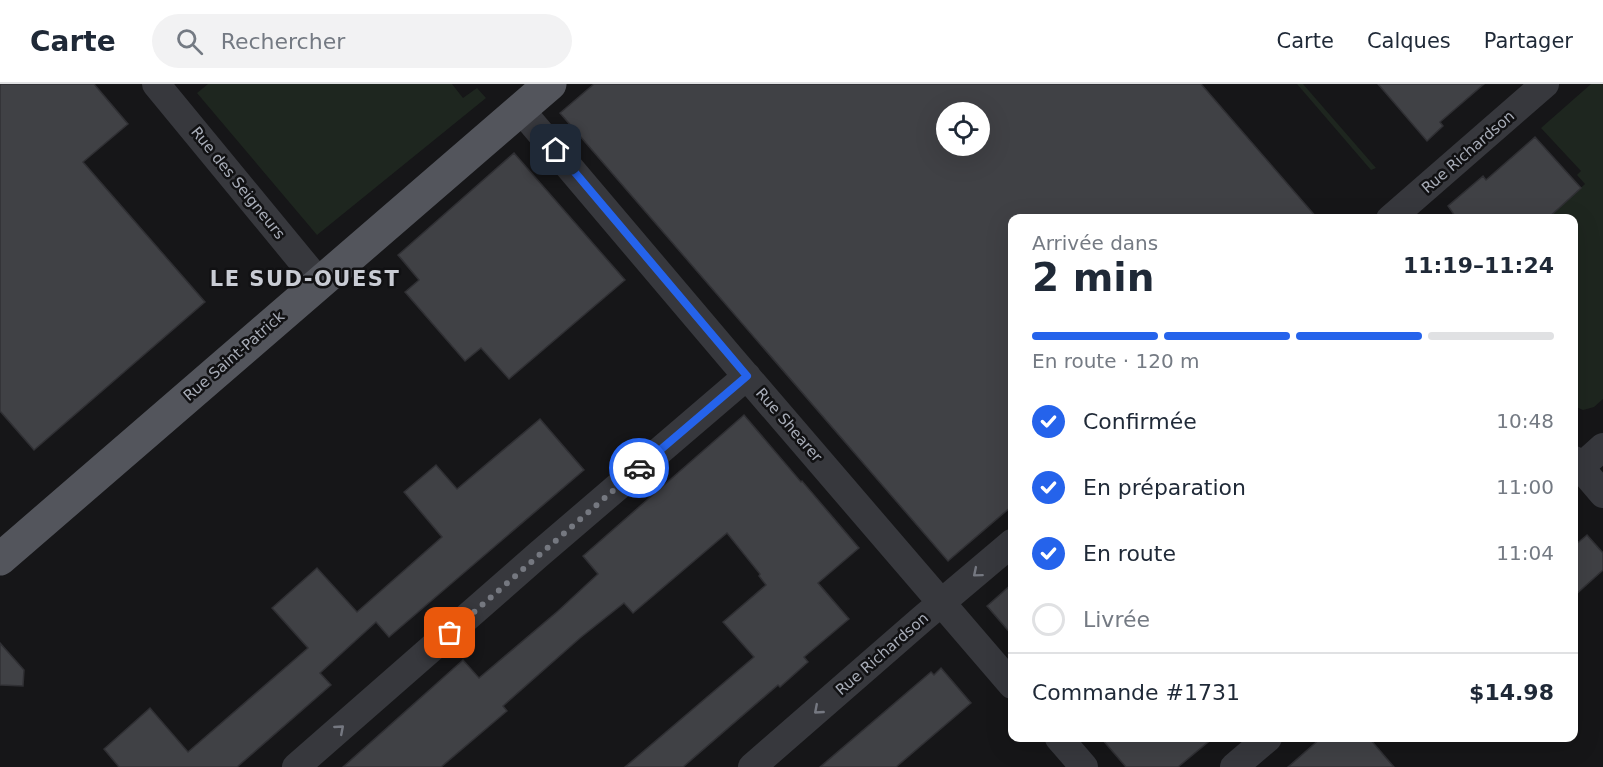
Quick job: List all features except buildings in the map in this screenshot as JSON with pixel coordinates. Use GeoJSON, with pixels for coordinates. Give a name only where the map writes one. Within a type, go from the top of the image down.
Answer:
{"type":"FeatureCollection","features":[{"type":"Feature","properties":{"kind":"main road","name":"Rue Saint-Patrick"},"geometry":{"type":"LineString","coordinates":[[0,559],[550,84]]}},
{"type":"Feature","properties":{"kind":"street","name":"Rue des Seigneurs"},"geometry":{"type":"LineString","coordinates":[[156,84],[319,282]]}},
{"type":"Feature","properties":{"kind":"street","name":"Rue Richardson"},"geometry":{"type":"LineString","coordinates":[[1396,214],[1545,84]]}},
{"type":"Feature","properties":{"kind":"street","name":"Rue Shearer"},"geometry":{"type":"LineString","coordinates":[[520,110],[1008,680]]}},
{"type":"Feature","properties":{"kind":"street"},"geometry":{"type":"LineString","coordinates":[[296,767],[747,376]]}},
{"type":"Feature","properties":{"kind":"street"},"geometry":{"type":"LineString","coordinates":[[1578,466],[1603,447]]}},
{"type":"Feature","properties":{"kind":"street"},"geometry":{"type":"LineString","coordinates":[[1578,469],[1603,494]]}},
{"type":"Feature","properties":{"kind":"street","name":"Rue Richardson"},"geometry":{"type":"LineString","coordinates":[[752,767],[1008,546]]}},
{"type":"Feature","properties":{"kind":"street"},"geometry":{"type":"LineString","coordinates":[[1062,742],[1084,767]]}},
{"type":"Feature","properties":{"kind":"street"},"geometry":{"type":"LineString","coordinates":[[1234,767],[1263,742]]}},
{"type":"Feature","properties":{"kind":"shaded area"},"geometry":{"type":"Polygon","coordinates":[[[208,84],[452,84],[463,98],[477,88],[486,98],[317,235],[197,93],[208,84]]]}},
{"type":"Feature","properties":{"kind":"shaded area"},"geometry":{"type":"Polygon","coordinates":[[[1297,84],[1303,84],[1376,168],[1371,170],[1297,84]]]}},
{"type":"Feature","properties":{"kind":"shaded area"},"geometry":{"type":"Polygon","coordinates":[[[1591,84],[1603,84],[1603,399],[1594,407],[1583,410],[1578,408],[1578,214],[1552,214],[1585,184],[1577,175],[1581,171],[1541,128],[1591,84]]]}},
{"type":"Feature","properties":{"kind":"way so far"},"geometry":{"type":"LineString","coordinates":[[450,633],[639,468]]}},
{"type":"Feature","properties":{"kind":"district","name":"LE SUD-OUEST"},"geometry":{"type":"Point","coordinates":[305,279]}},
{"type":"Feature","properties":{"kind":"route"},"geometry":{"type":"LineString","coordinates":[[556,150],[747,376],[639,468]]}}]}
